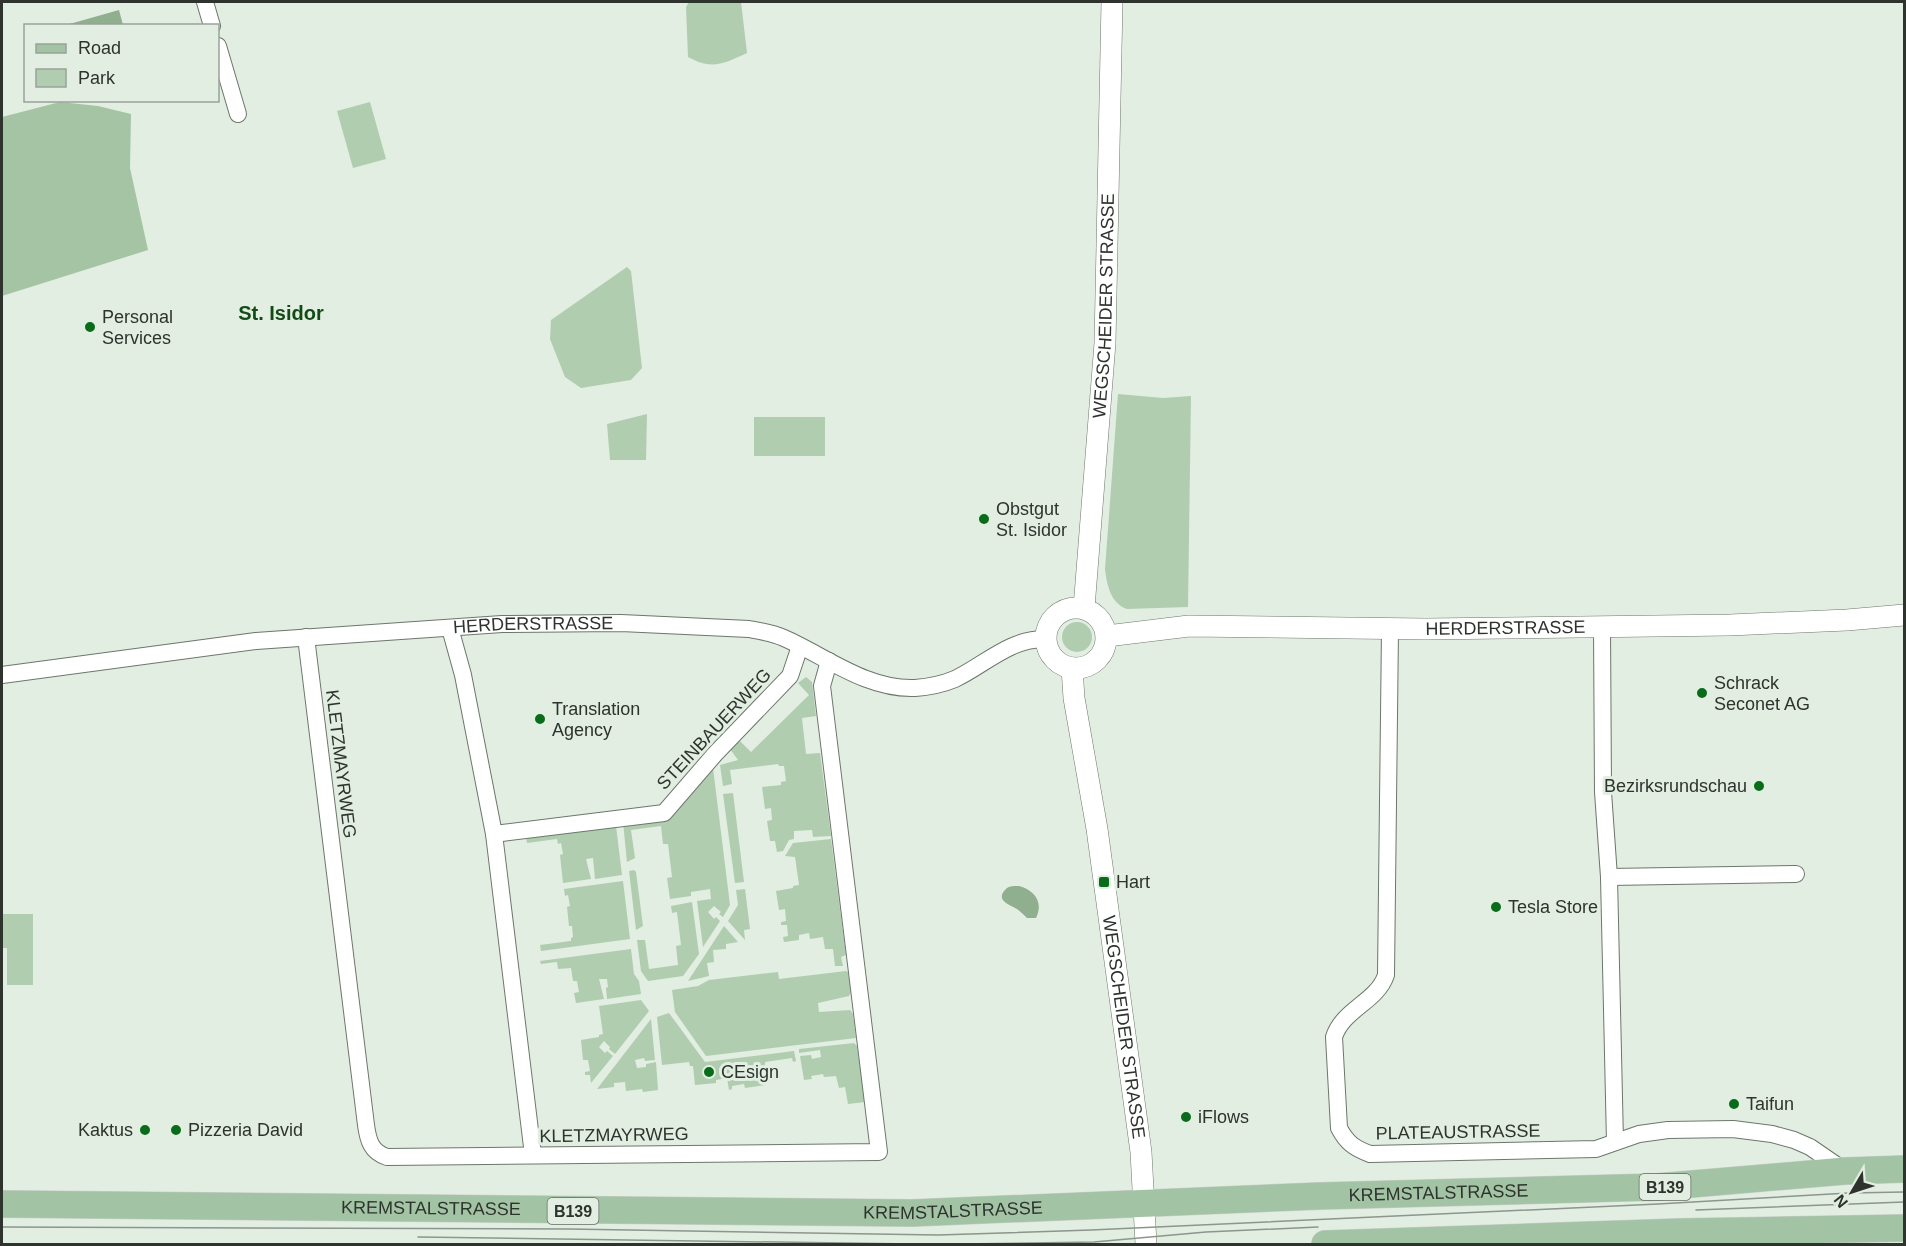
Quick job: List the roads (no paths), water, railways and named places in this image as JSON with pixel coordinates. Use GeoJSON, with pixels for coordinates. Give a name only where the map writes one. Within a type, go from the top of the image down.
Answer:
{"type":"FeatureCollection","features":[{"type":"Feature","properties":{"kind":"main road","name":"KREMSTALSTRASSE"},"geometry":{"type":"LineString","coordinates":[[2,1204],[912,1213],[1320,1196],[1657,1187],[1845,1171],[1905,1169]]}},
{"type":"Feature","properties":{"kind":"main road"},"geometry":{"type":"LineString","coordinates":[[1325,1245],[1905,1228]]}},
{"type":"Feature","properties":{"kind":"street"},"geometry":{"type":"LineString","coordinates":[[206,2],[212,24]]}},
{"type":"Feature","properties":{"kind":"street","name":"WEGSCHEIDER STRASSE"},"geometry":{"type":"LineString","coordinates":[[1084,609],[1105,343],[1112,2]]}},
{"type":"Feature","properties":{"kind":"street"},"geometry":{"type":"LineString","coordinates":[[219,49],[238,114]]}},
{"type":"Feature","properties":{"kind":"street"},"geometry":{"type":"LineString","coordinates":[[1076,607],[1098,617],[1107,636],[1102,654],[1084,668],[1062,665],[1053,658],[1045,639],[1047,627],[1052,619],[1059,612],[1076,607]]}},
{"type":"Feature","properties":{"kind":"street","name":"HERDERSTRASSE"},"geometry":{"type":"LineString","coordinates":[[1107,636],[1189,626],[1602,627],[1791,623],[1905,615]]}},
{"type":"Feature","properties":{"kind":"street","name":"HERDERSTRASSE"},"geometry":{"type":"LineString","coordinates":[[2,675],[256,641],[502,624],[621,623],[737,628],[765,632],[873,681],[897,687],[915,688],[952,680],[1004,649],[1034,639],[1045,639]]}},
{"type":"Feature","properties":{"kind":"street"},"geometry":{"type":"LineString","coordinates":[[1602,627],[1603,792],[1609,877],[1615,1142]]}},
{"type":"Feature","properties":{"kind":"street"},"geometry":{"type":"LineString","coordinates":[[450,628],[463,675],[494,834],[533,1155]]}},
{"type":"Feature","properties":{"kind":"street","name":"PLATEAUSTRASSE"},"geometry":{"type":"LineString","coordinates":[[1390,628],[1386,975],[1383,985],[1338,1026],[1334,1037],[1339,1128],[1346,1141],[1356,1149],[1370,1154],[1596,1149],[1639,1134],[1668,1130],[1733,1129],[1772,1134],[1794,1140],[1810,1147],[1845,1171]]}},
{"type":"Feature","properties":{"kind":"street","name":"KLETZMAYRWEG"},"geometry":{"type":"LineString","coordinates":[[306,637],[368,1140],[379,1154],[387,1156],[879,1152],[822,686],[829,661]]}},
{"type":"Feature","properties":{"kind":"street","name":"STEINBAUERWEG"},"geometry":{"type":"LineString","coordinates":[[494,834],[664,813],[715,754],[790,676],[800,646]]}},
{"type":"Feature","properties":{"kind":"street","name":"WEGSCHEIDER STRASSE"},"geometry":{"type":"LineString","coordinates":[[1072,668],[1074,698],[1095,819],[1136,1120],[1146,1245]]}},
{"type":"Feature","properties":{"kind":"street"},"geometry":{"type":"LineString","coordinates":[[1609,877],[1796,874]]}},
{"type":"Feature","properties":{"kind":"tram line"},"geometry":{"type":"LineString","coordinates":[[2,1227],[569,1229],[938,1235],[1091,1230],[1904,1192]]}},
{"type":"Feature","properties":{"kind":"tram line"},"geometry":{"type":"LineString","coordinates":[[1696,1210],[1904,1202]]}},
{"type":"Feature","properties":{"kind":"tram line"},"geometry":{"type":"LineString","coordinates":[[959,1244],[1094,1242],[1206,1232],[1318,1227]]}},
{"type":"Feature","properties":{"kind":"tram line"},"geometry":{"type":"LineString","coordinates":[[418,1237],[912,1244]]}},
{"type":"Feature","properties":{"kind":"place","name":"Personal Services"},"geometry":{"type":"Point","coordinates":[90,327]}},
{"type":"Feature","properties":{"kind":"place","name":"Obstgut St. Isidor"},"geometry":{"type":"Point","coordinates":[984,519]}},
{"type":"Feature","properties":{"kind":"place","name":"Schrack Seconet AG"},"geometry":{"type":"Point","coordinates":[1702,693]}},
{"type":"Feature","properties":{"kind":"place","name":"Translation Agency"},"geometry":{"type":"Point","coordinates":[540,719]}},
{"type":"Feature","properties":{"kind":"place","name":"Bezirksrundschau"},"geometry":{"type":"Point","coordinates":[1759,786]}},
{"type":"Feature","properties":{"kind":"place","name":"Hart"},"geometry":{"type":"Point","coordinates":[1104,882]}},
{"type":"Feature","properties":{"kind":"place","name":"Tesla Store"},"geometry":{"type":"Point","coordinates":[1496,907]}},
{"type":"Feature","properties":{"kind":"place","name":"CEsign"},"geometry":{"type":"Point","coordinates":[709,1072]}},
{"type":"Feature","properties":{"kind":"place","name":"Taifun"},"geometry":{"type":"Point","coordinates":[1734,1104]}},
{"type":"Feature","properties":{"kind":"place","name":"iFlows"},"geometry":{"type":"Point","coordinates":[1186,1117]}},
{"type":"Feature","properties":{"kind":"place","name":"Kaktus"},"geometry":{"type":"Point","coordinates":[145,1130]}},
{"type":"Feature","properties":{"kind":"place","name":"Pizzeria David"},"geometry":{"type":"Point","coordinates":[176,1130]}},
{"type":"Feature","properties":{"kind":"district","name":"St. Isidor"},"geometry":{"type":"Point","coordinates":[281,313]}}]}
